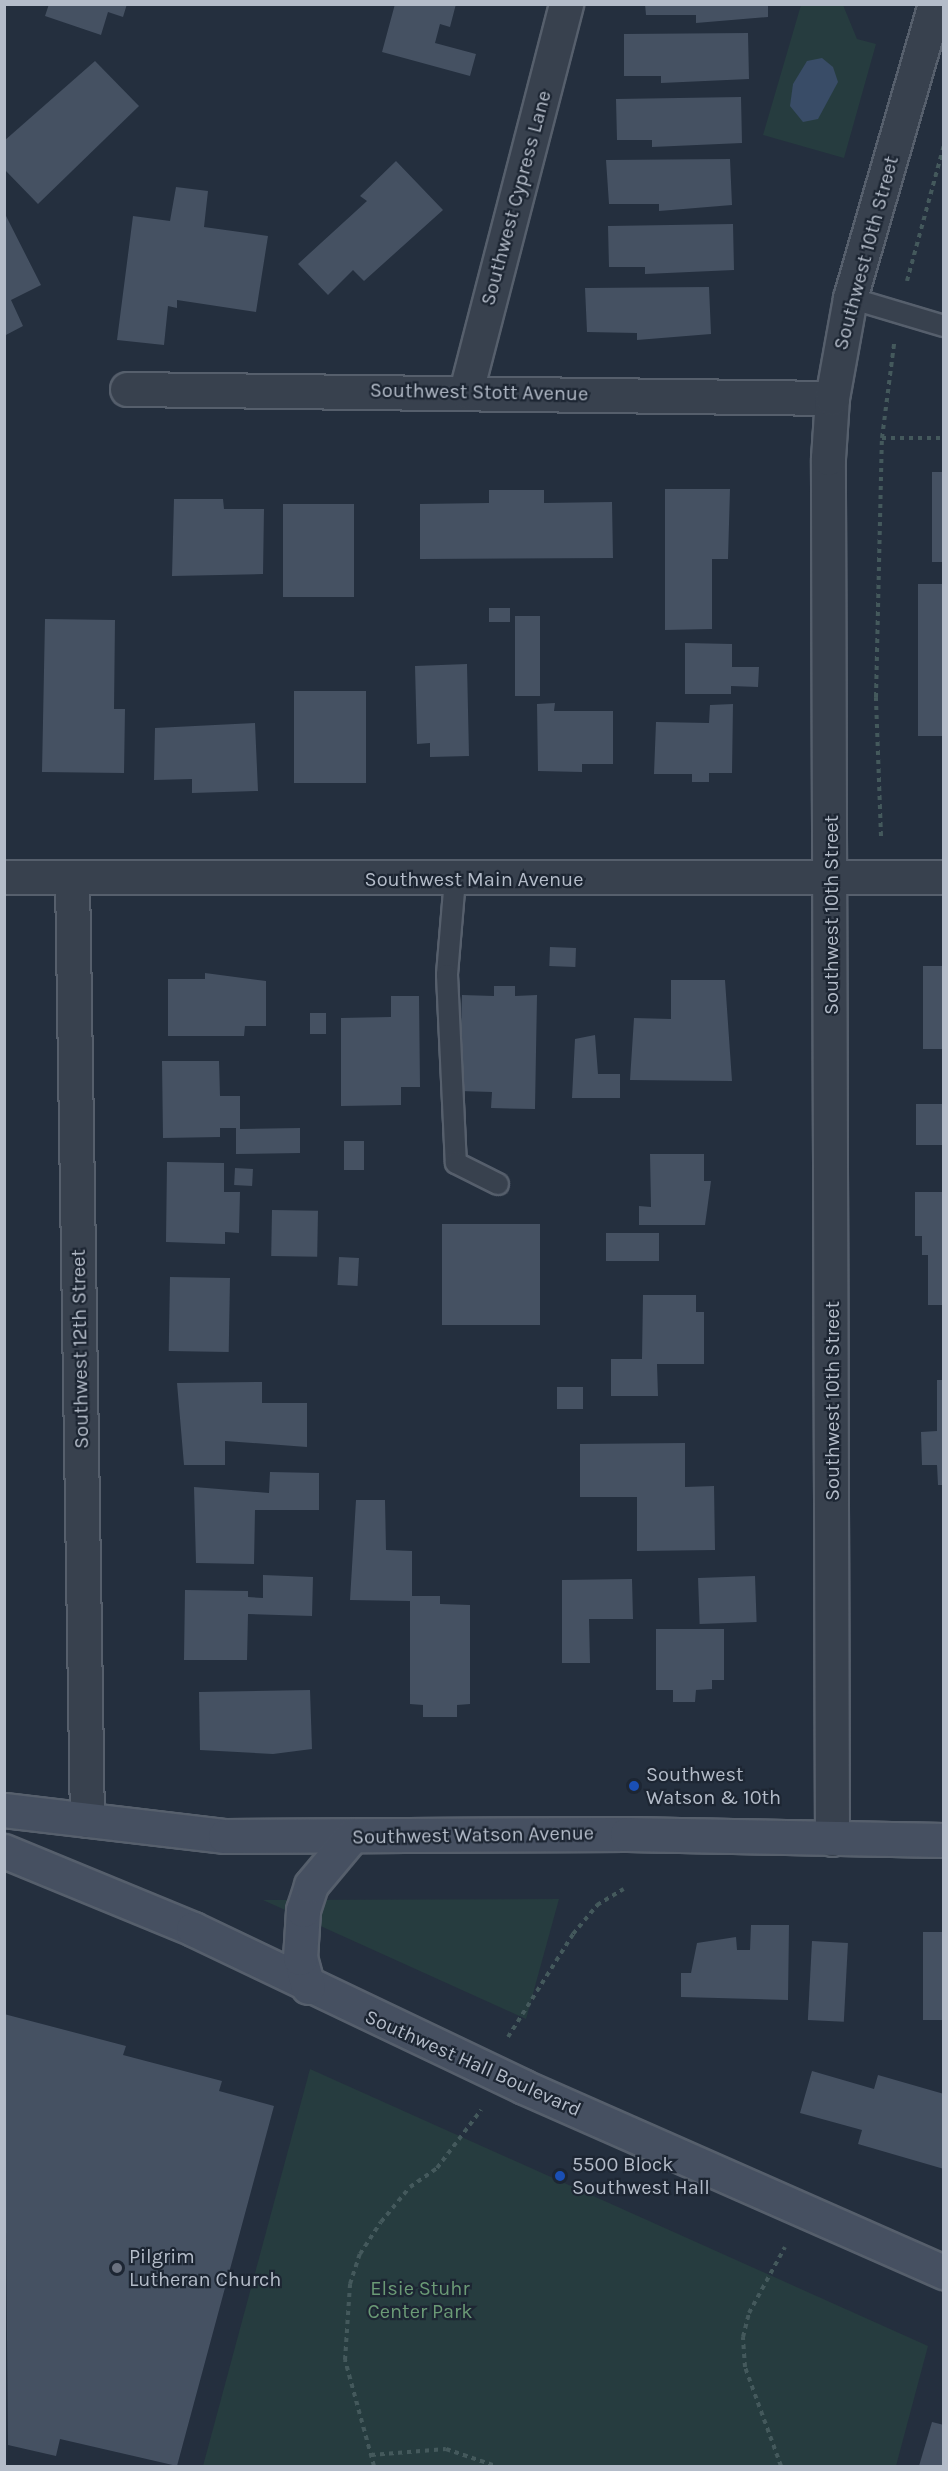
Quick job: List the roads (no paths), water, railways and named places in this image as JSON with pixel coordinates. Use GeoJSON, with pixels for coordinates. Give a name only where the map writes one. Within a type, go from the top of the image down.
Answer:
{"type":"FeatureCollection","features":[{"type":"Feature","properties":{"kind":"main road","name":"Southwest Watson Avenue"},"geometry":{"type":"LineString","coordinates":[[4,1810],[170,1832],[352,1836],[944,1840]]}},
{"type":"Feature","properties":{"kind":"main road"},"geometry":{"type":"LineString","coordinates":[[308,1987],[300,1958],[303,1910],[311,1885],[352,1836]]}},
{"type":"Feature","properties":{"kind":"main road","name":"Southwest Hall Boulevard"},"geometry":{"type":"LineString","coordinates":[[4,1851],[193,1929],[308,1987],[503,2061],[805,2211],[944,2272]]}},
{"type":"Feature","properties":{"kind":"street","name":"Southwest Cypress Lane"},"geometry":{"type":"LineString","coordinates":[[466,391],[566,4]]}},
{"type":"Feature","properties":{"kind":"street","name":"Southwest 10th Street"},"geometry":{"type":"LineString","coordinates":[[832,1839],[832,398],[850,298],[935,4]]}},
{"type":"Feature","properties":{"kind":"street","name":"Southwest Stott Avenue"},"geometry":{"type":"LineString","coordinates":[[127,390],[466,391],[832,398]]}},
{"type":"Feature","properties":{"kind":"street","name":"Southwest Main Avenue"},"geometry":{"type":"LineString","coordinates":[[4,877],[831,880],[944,878]]}},
{"type":"Feature","properties":{"kind":"street","name":"Southwest 12th Street"},"geometry":{"type":"LineString","coordinates":[[72,878],[87,1820]]}},
{"type":"Feature","properties":{"kind":"lane"},"geometry":{"type":"LineString","coordinates":[[850,298],[944,326]]}},
{"type":"Feature","properties":{"kind":"lane"},"geometry":{"type":"LineString","coordinates":[[455,879],[447,975],[456,1163],[498,1184]]}},
{"type":"Feature","properties":{"kind":"water"},"geometry":{"type":"Polygon","coordinates":[[[822,58],[833,67],[838,82],[818,119],[803,122],[790,106],[793,84],[807,61],[822,58]]]}},
{"type":"Feature","properties":{"kind":"place","name":"Southwest Watson & 10th"},"geometry":{"type":"Point","coordinates":[634,1786]}},
{"type":"Feature","properties":{"kind":"place","name":"5500 Block Southwest Hall"},"geometry":{"type":"Point","coordinates":[560,2176]}},
{"type":"Feature","properties":{"kind":"place","name":"Pilgrim Lutheran Church"},"geometry":{"type":"Point","coordinates":[117,2268]}},
{"type":"Feature","properties":{"kind":"park label","name":"Elsie Stuhr Center Park"},"geometry":{"type":"Point","coordinates":[420,2300]}}]}
